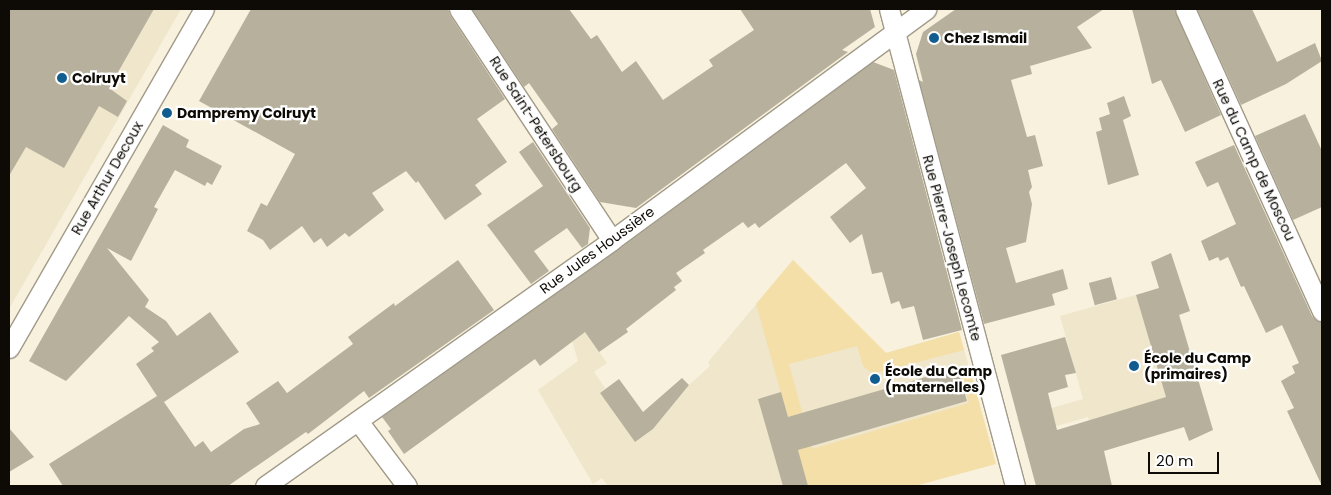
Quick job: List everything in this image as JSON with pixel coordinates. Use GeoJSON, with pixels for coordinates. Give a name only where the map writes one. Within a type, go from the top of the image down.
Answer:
{"type":"FeatureCollection","features":[{"type":"Feature","properties":{"kind":"street","name":"Rue Arthur Decoux"},"geometry":{"type":"LineString","coordinates":[[9,348],[204,9]]}},
{"type":"Feature","properties":{"kind":"street","name":"Rue Saint-Petersbourg"},"geometry":{"type":"LineString","coordinates":[[460,9],[612,240]]}},
{"type":"Feature","properties":{"kind":"street","name":"Rue Pierre-Joseph Lecomte"},"geometry":{"type":"LineString","coordinates":[[889,9],[1015,486]]}},
{"type":"Feature","properties":{"kind":"street","name":"Rue Jules Houssière"},"geometry":{"type":"LineString","coordinates":[[265,486],[612,240],[926,9]]}},
{"type":"Feature","properties":{"kind":"street","name":"Rue du Camp de Moscou"},"geometry":{"type":"LineString","coordinates":[[1185,9],[1322,311]]}},
{"type":"Feature","properties":{"kind":"street"},"geometry":{"type":"LineString","coordinates":[[358,420],[407,486]]}},
{"type":"Feature","properties":{"kind":"shaded area"},"geometry":{"type":"Polygon","coordinates":[[[9,9],[181,9],[9,309],[9,9]]]}},
{"type":"Feature","properties":{"kind":"shaded area"},"geometry":{"type":"Polygon","coordinates":[[[793,260],[886,353],[959,332],[988,435],[807,486],[759,399],[784,486],[608,486],[602,478],[593,484],[538,390],[578,361],[569,331],[546,299],[557,292],[607,363],[594,372],[605,388],[600,393],[635,442],[654,428],[690,384],[710,366],[708,362],[793,260]]]}},
{"type":"Feature","properties":{"kind":"shaded area","name":"École du Camp (maternelles)"},"geometry":{"type":"Polygon","coordinates":[[[793,260],[886,353],[959,332],[964,350],[876,373],[863,366],[857,346],[789,364],[812,449],[969,403],[959,369],[969,366],[996,464],[915,486],[807,486],[756,304],[793,260]]]}},
{"type":"Feature","properties":{"kind":"shaded area","name":"École du Camp (primaires)"},"geometry":{"type":"Polygon","coordinates":[[[1171,285],[1210,420],[1098,452],[1088,417],[1022,436],[1017,418],[1083,399],[1060,316],[1171,285]]]}},
{"type":"Feature","properties":{"kind":"building","name":"Colruyt"},"geometry":{"type":"Polygon","coordinates":[[[9,9],[154,9],[109,88],[127,101],[118,117],[99,106],[64,168],[26,147],[9,176],[9,9]]]}},
{"type":"Feature","properties":{"kind":"building"},"geometry":{"type":"Polygon","coordinates":[[[251,9],[448,9],[450,15],[505,99],[477,119],[507,162],[475,185],[482,194],[445,220],[418,181],[416,183],[406,171],[372,193],[384,210],[349,237],[345,233],[327,247],[321,238],[314,243],[302,226],[270,250],[263,240],[247,231],[261,203],[267,206],[295,154],[199,101],[251,9]]]}},
{"type":"Feature","properties":{"kind":"building"},"geometry":{"type":"Polygon","coordinates":[[[472,9],[569,9],[591,39],[597,35],[622,72],[636,61],[663,100],[713,66],[709,60],[754,30],[740,9],[870,9],[875,27],[842,50],[848,52],[636,208],[600,202],[552,129],[558,124],[529,83],[524,87],[472,9]]]}},
{"type":"Feature","properties":{"kind":"building"},"geometry":{"type":"Polygon","coordinates":[[[956,9],[1104,9],[1077,27],[1092,48],[1030,66],[1032,74],[1011,80],[1027,137],[1035,135],[1043,166],[1028,170],[1032,187],[1029,192],[1032,204],[1026,242],[1006,248],[1016,283],[1063,269],[1068,289],[1052,294],[1055,305],[984,324],[919,80],[923,82],[916,54],[923,32],[956,9]]]}},
{"type":"Feature","properties":{"kind":"building"},"geometry":{"type":"Polygon","coordinates":[[[1132,9],[1174,9],[1221,115],[1185,132],[1161,80],[1152,84],[1132,9]]]}},
{"type":"Feature","properties":{"kind":"building"},"geometry":{"type":"Polygon","coordinates":[[[1197,9],[1252,9],[1277,62],[1315,43],[1322,61],[1286,84],[1241,105],[1197,9]]]}},
{"type":"Feature","properties":{"kind":"building"},"geometry":{"type":"Polygon","coordinates":[[[873,62],[894,70],[962,330],[923,340],[914,306],[902,309],[899,301],[891,304],[882,272],[872,274],[862,234],[850,243],[830,217],[866,188],[846,163],[759,228],[755,223],[748,228],[743,222],[703,250],[705,253],[676,273],[682,281],[674,287],[676,290],[626,329],[628,332],[599,352],[585,332],[540,366],[535,359],[404,454],[388,431],[391,429],[382,417],[619,249],[873,62]]]}},
{"type":"Feature","properties":{"kind":"building"},"geometry":{"type":"Polygon","coordinates":[[[1124,96],[1131,116],[1123,120],[1139,175],[1108,185],[1096,132],[1102,130],[1099,118],[1110,114],[1107,103],[1124,96]]]}},
{"type":"Feature","properties":{"kind":"building"},"geometry":{"type":"Polygon","coordinates":[[[1305,114],[1322,151],[1322,207],[1293,220],[1255,136],[1305,114]]]}},
{"type":"Feature","properties":{"kind":"building"},"geometry":{"type":"Polygon","coordinates":[[[163,125],[189,140],[186,147],[222,166],[212,185],[207,182],[205,186],[175,170],[154,207],[158,209],[131,261],[107,248],[149,300],[145,307],[166,321],[177,336],[210,312],[239,352],[164,402],[195,447],[203,441],[211,452],[244,429],[260,424],[246,403],[278,381],[287,393],[353,344],[348,337],[394,303],[395,306],[458,260],[494,310],[369,398],[364,391],[308,434],[306,432],[228,486],[63,486],[49,464],[157,396],[136,364],[154,351],[151,348],[159,342],[129,316],[66,381],[29,361],[163,125]]]}},
{"type":"Feature","properties":{"kind":"building"},"geometry":{"type":"Polygon","coordinates":[[[533,142],[590,228],[588,244],[582,248],[567,228],[534,251],[549,271],[531,284],[487,225],[543,186],[519,152],[533,142]]]}},
{"type":"Feature","properties":{"kind":"building"},"geometry":{"type":"Polygon","coordinates":[[[1234,145],[1312,316],[1322,322],[1322,486],[1287,411],[1294,408],[1281,381],[1295,373],[1292,366],[1299,363],[1282,325],[1266,333],[1244,286],[1241,287],[1228,257],[1220,261],[1218,257],[1209,261],[1201,241],[1236,224],[1218,182],[1207,187],[1195,162],[1234,145]]]}},
{"type":"Feature","properties":{"kind":"building"},"geometry":{"type":"Polygon","coordinates":[[[1171,253],[1190,311],[1179,315],[1213,430],[1189,441],[1184,427],[1104,451],[1112,486],[1036,486],[1001,355],[1065,337],[1076,373],[1065,375],[1068,387],[1048,393],[1057,430],[1166,397],[1136,295],[1159,288],[1151,262],[1171,253]]]}},
{"type":"Feature","properties":{"kind":"building"},"geometry":{"type":"Polygon","coordinates":[[[1111,277],[1117,299],[1095,305],[1089,283],[1111,277]]]}},
{"type":"Feature","properties":{"kind":"building"},"geometry":{"type":"Polygon","coordinates":[[[957,368],[967,401],[798,450],[808,486],[783,486],[758,399],[781,392],[788,417],[957,368]]]}},
{"type":"Feature","properties":{"kind":"building"},"geometry":{"type":"Polygon","coordinates":[[[682,378],[689,385],[653,429],[635,442],[600,393],[619,379],[643,412],[682,378]]]}},
{"type":"Feature","properties":{"kind":"building"},"geometry":{"type":"Polygon","coordinates":[[[9,428],[34,457],[9,472],[9,428]]]}},
{"type":"Feature","properties":{"kind":"place","name":"Chez Ismail"},"geometry":{"type":"Point","coordinates":[934,38]}},
{"type":"Feature","properties":{"kind":"place","name":"Colruyt"},"geometry":{"type":"Point","coordinates":[62,78]}},
{"type":"Feature","properties":{"kind":"place","name":"Dampremy Colruyt"},"geometry":{"type":"Point","coordinates":[167,113]}},
{"type":"Feature","properties":{"kind":"place","name":"École du Camp (primaires)"},"geometry":{"type":"Point","coordinates":[1134,366]}},
{"type":"Feature","properties":{"kind":"place","name":"École du Camp (maternelles)"},"geometry":{"type":"Point","coordinates":[875,379]}}]}
